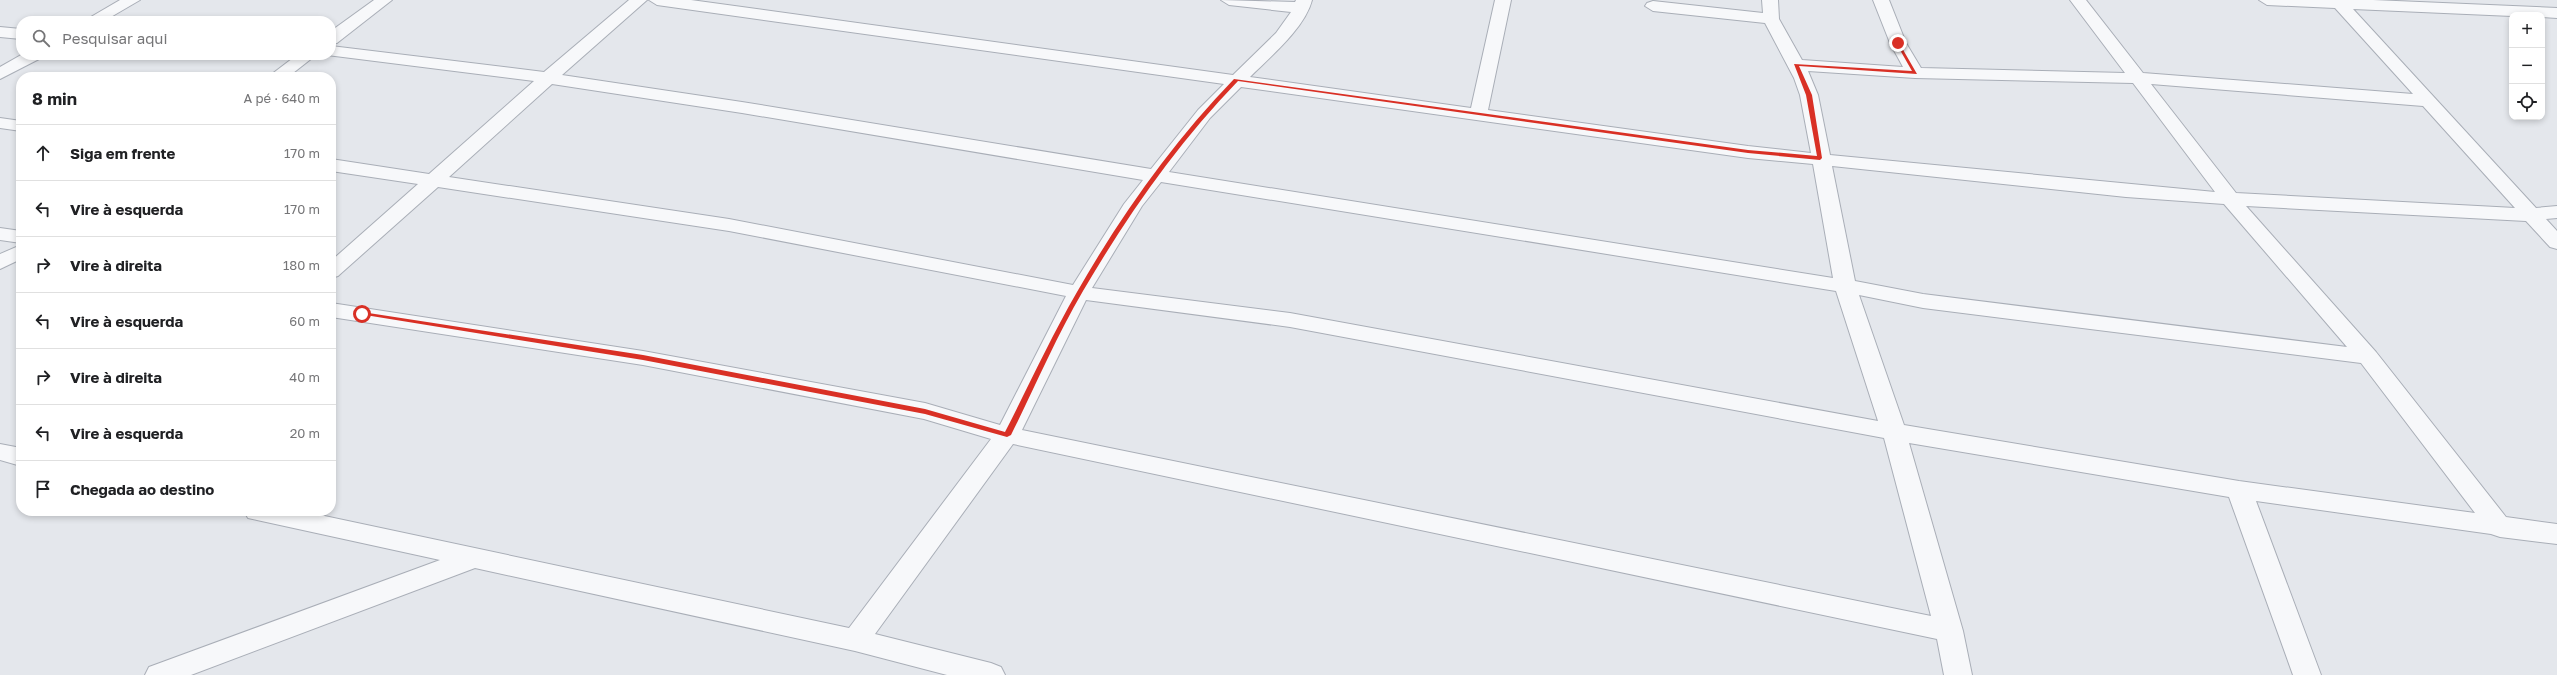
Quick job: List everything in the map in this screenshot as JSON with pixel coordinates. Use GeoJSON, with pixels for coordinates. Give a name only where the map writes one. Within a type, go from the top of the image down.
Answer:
{"type":"FeatureCollection","features":[{"type":"Feature","properties":{"kind":"street"},"geometry":{"type":"LineString","coordinates":[[102,16],[132,0]]}},
{"type":"Feature","properties":{"kind":"street"},"geometry":{"type":"LineString","coordinates":[[336,35],[384,0]]}},
{"type":"Feature","properties":{"kind":"street"},"geometry":{"type":"LineString","coordinates":[[336,268],[436,181],[547,79],[639,0]]}},
{"type":"Feature","properties":{"kind":"street"},"geometry":{"type":"LineString","coordinates":[[657,0],[1748,152],[1820,158],[2126,191],[2230,199],[2530,215],[2557,212]]}},
{"type":"Feature","properties":{"kind":"street"},"geometry":{"type":"LineString","coordinates":[[1228,0],[1303,4]]}},
{"type":"Feature","properties":{"kind":"street"},"geometry":{"type":"LineString","coordinates":[[1478,115],[1503,0]]}},
{"type":"Feature","properties":{"kind":"street"},"geometry":{"type":"LineString","coordinates":[[1881,0],[1898,43],[1915,73]]}},
{"type":"Feature","properties":{"kind":"street"},"geometry":{"type":"LineString","coordinates":[[2078,0],[2230,199],[2368,356],[2500,528]]}},
{"type":"Feature","properties":{"kind":"street"},"geometry":{"type":"LineString","coordinates":[[2267,0],[2557,13]]}},
{"type":"Feature","properties":{"kind":"street"},"geometry":{"type":"LineString","coordinates":[[855,640],[1007,435],[1079,292],[1134,204],[1204,114],[1236,80],[1282,36],[1303,4]]}},
{"type":"Feature","properties":{"kind":"street"},"geometry":{"type":"LineString","coordinates":[[2340,4],[2557,243]]}},
{"type":"Feature","properties":{"kind":"street"},"geometry":{"type":"LineString","coordinates":[[1653,6],[1771,10],[1809,95],[1845,286],[1894,432],[1949,632],[1958,675]]}},
{"type":"Feature","properties":{"kind":"street"},"geometry":{"type":"LineString","coordinates":[[0,32],[16,34]]}},
{"type":"Feature","properties":{"kind":"street"},"geometry":{"type":"LineString","coordinates":[[336,52],[448,64],[547,79],[1845,286],[1923,301],[2368,356]]}},
{"type":"Feature","properties":{"kind":"street"},"geometry":{"type":"LineString","coordinates":[[0,74],[24,60]]}},
{"type":"Feature","properties":{"kind":"street"},"geometry":{"type":"LineString","coordinates":[[284,72],[301,60]]}},
{"type":"Feature","properties":{"kind":"street"},"geometry":{"type":"LineString","coordinates":[[1796,65],[1915,73],[2138,78],[2427,100]]}},
{"type":"Feature","properties":{"kind":"street"},"geometry":{"type":"LineString","coordinates":[[0,123],[16,125]]}},
{"type":"Feature","properties":{"kind":"street"},"geometry":{"type":"LineString","coordinates":[[336,166],[729,225],[1079,292],[1290,320],[1568,370],[1894,432],[2239,490],[2500,528],[2557,534]]}},
{"type":"Feature","properties":{"kind":"street"},"geometry":{"type":"LineString","coordinates":[[0,234],[16,236]]}},
{"type":"Feature","properties":{"kind":"street"},"geometry":{"type":"LineString","coordinates":[[0,263],[16,254]]}},
{"type":"Feature","properties":{"kind":"street"},"geometry":{"type":"LineString","coordinates":[[336,311],[643,358],[925,411],[1007,435],[1949,632]]}},
{"type":"Feature","properties":{"kind":"street"},"geometry":{"type":"LineString","coordinates":[[0,452],[16,456]]}},
{"type":"Feature","properties":{"kind":"street"},"geometry":{"type":"LineString","coordinates":[[2239,490],[2307,675]]}},
{"type":"Feature","properties":{"kind":"street"},"geometry":{"type":"LineString","coordinates":[[280,516],[855,640],[991,675]]}},
{"type":"Feature","properties":{"kind":"street"},"geometry":{"type":"LineString","coordinates":[[159,675],[474,558]]}},
{"type":"Feature","properties":{"kind":"route"},"geometry":{"type":"LineString","coordinates":[[362,314],[643,358],[925,411],[1007,435],[1079,292],[1134,204],[1204,114],[1236,80],[1365,100],[1748,152],[1820,158],[1818,136],[1809,95],[1803,78],[1796,65],[1915,73],[1898,43]]}}]}
